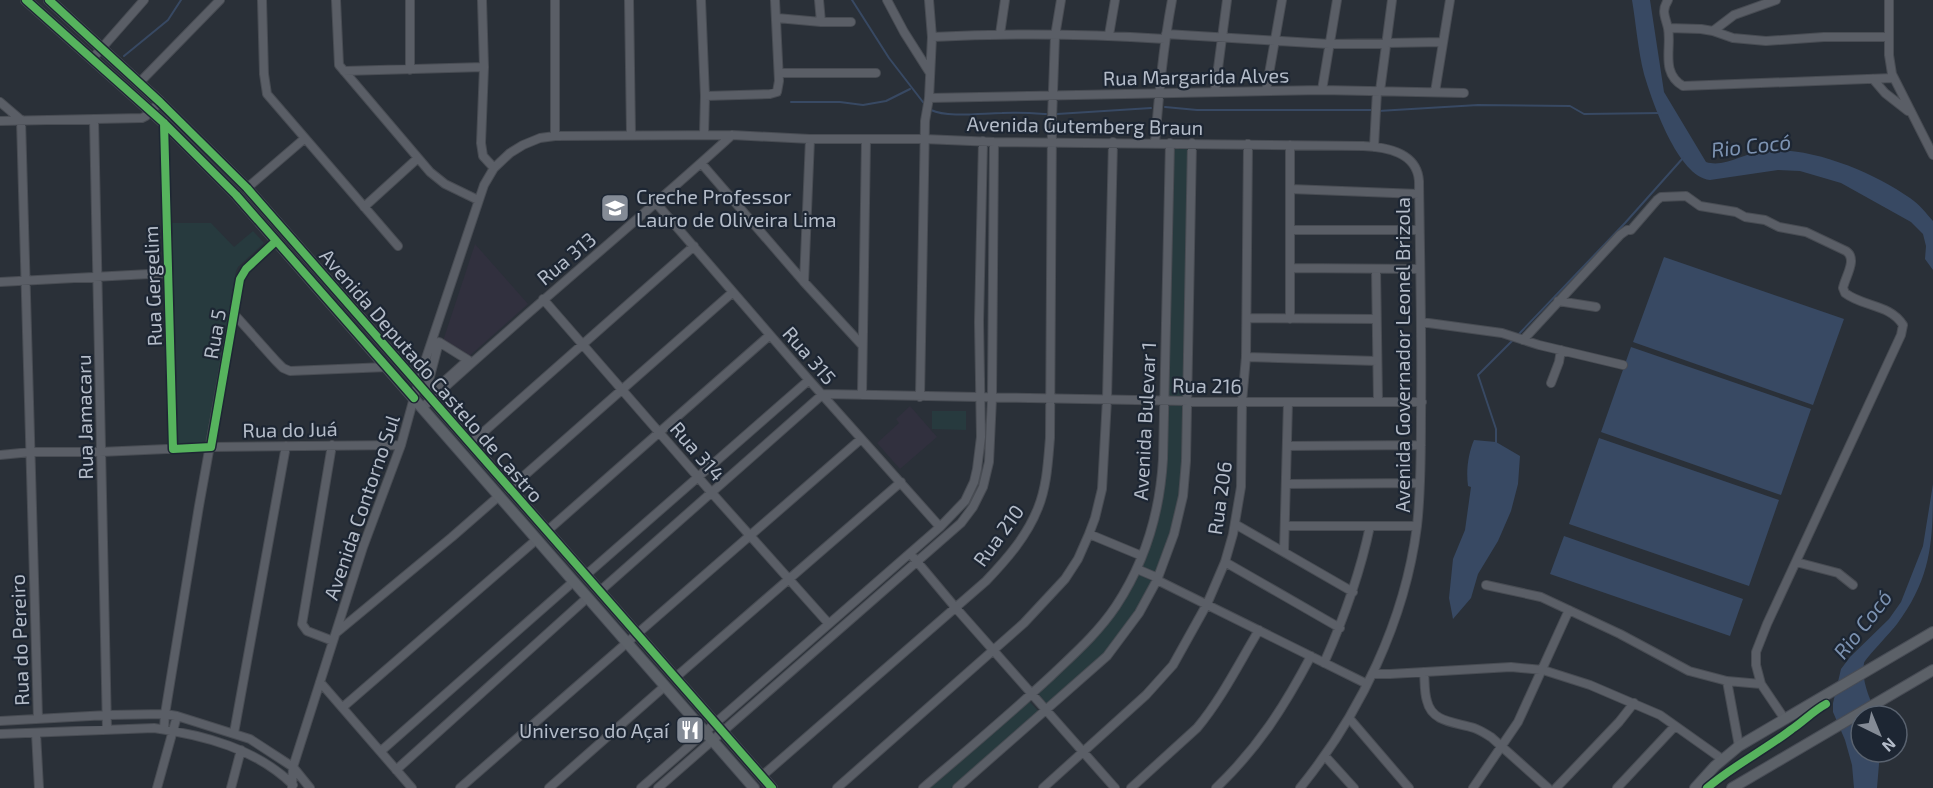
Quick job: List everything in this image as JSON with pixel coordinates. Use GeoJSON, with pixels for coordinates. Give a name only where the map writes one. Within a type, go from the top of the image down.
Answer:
{"type":"FeatureCollection","features":[{"type":"Feature","properties":{"kind":"main road","name":"Avenida Deputado Castelo de Castro"},"geometry":{"type":"LineString","coordinates":[[26,0],[164,123],[236,195],[423,407],[751,787]]}},
{"type":"Feature","properties":{"kind":"main road","name":"Avenida Deputado Castelo de Castro"},"geometry":{"type":"LineString","coordinates":[[49,0],[160,102],[247,188],[772,788]]}},
{"type":"Feature","properties":{"kind":"main road"},"geometry":{"type":"LineString","coordinates":[[75,45],[85,34]]}},
{"type":"Feature","properties":{"kind":"main road"},"geometry":{"type":"LineString","coordinates":[[1695,788],[1722,759],[1738,746],[1933,632]]}},
{"type":"Feature","properties":{"kind":"main road"},"geometry":{"type":"LineString","coordinates":[[1737,786],[1933,670]]}},
{"type":"Feature","properties":{"kind":"street"},"geometry":{"type":"LineString","coordinates":[[93,58],[144,0]]}},
{"type":"Feature","properties":{"kind":"street"},"geometry":{"type":"LineString","coordinates":[[139,83],[219,0]]}},
{"type":"Feature","properties":{"kind":"street"},"geometry":{"type":"LineString","coordinates":[[262,0],[264,74],[267,94],[398,246]]}},
{"type":"Feature","properties":{"kind":"street"},"geometry":{"type":"LineString","coordinates":[[336,0],[339,65],[438,179],[478,200]]}},
{"type":"Feature","properties":{"kind":"street"},"geometry":{"type":"LineString","coordinates":[[410,0],[410,69]]}},
{"type":"Feature","properties":{"kind":"street"},"geometry":{"type":"LineString","coordinates":[[482,0],[484,67],[482,149],[484,157],[494,168]]}},
{"type":"Feature","properties":{"kind":"street"},"geometry":{"type":"LineString","coordinates":[[555,0],[555,136]]}},
{"type":"Feature","properties":{"kind":"street"},"geometry":{"type":"LineString","coordinates":[[629,0],[631,134]]}},
{"type":"Feature","properties":{"kind":"street"},"geometry":{"type":"LineString","coordinates":[[701,0],[705,96],[704,135]]}},
{"type":"Feature","properties":{"kind":"street"},"geometry":{"type":"LineString","coordinates":[[705,96],[777,92],[779,74],[776,0]]}},
{"type":"Feature","properties":{"kind":"street"},"geometry":{"type":"LineString","coordinates":[[819,0],[821,22]]}},
{"type":"Feature","properties":{"kind":"street"},"geometry":{"type":"LineString","coordinates":[[887,0],[930,73]]}},
{"type":"Feature","properties":{"kind":"street"},"geometry":{"type":"LineString","coordinates":[[920,397],[924,139],[932,37],[929,0]]}},
{"type":"Feature","properties":{"kind":"street"},"geometry":{"type":"LineString","coordinates":[[999,34],[1005,0]]}},
{"type":"Feature","properties":{"kind":"street","name":"Rua 210"},"geometry":{"type":"LineString","coordinates":[[762,776],[1002,565],[1021,539],[1038,508],[1047,468],[1052,397],[1052,96],[1055,36],[1061,0]]}},
{"type":"Feature","properties":{"kind":"street"},"geometry":{"type":"LineString","coordinates":[[1109,35],[1115,0]]}},
{"type":"Feature","properties":{"kind":"street"},"geometry":{"type":"LineString","coordinates":[[1155,143],[1158,92],[1172,0]]}},
{"type":"Feature","properties":{"kind":"street"},"geometry":{"type":"LineString","coordinates":[[1215,91],[1227,0]]}},
{"type":"Feature","properties":{"kind":"street"},"geometry":{"type":"LineString","coordinates":[[1266,91],[1282,0]]}},
{"type":"Feature","properties":{"kind":"street"},"geometry":{"type":"LineString","coordinates":[[1322,90],[1337,0]]}},
{"type":"Feature","properties":{"kind":"street"},"geometry":{"type":"LineString","coordinates":[[1374,147],[1378,91],[1392,0]]}},
{"type":"Feature","properties":{"kind":"street"},"geometry":{"type":"LineString","coordinates":[[1435,92],[1450,0]]}},
{"type":"Feature","properties":{"kind":"street"},"geometry":{"type":"LineString","coordinates":[[1668,0],[1663,15],[1668,28],[1671,72],[1677,82],[1683,86],[1893,78]]}},
{"type":"Feature","properties":{"kind":"street"},"geometry":{"type":"LineString","coordinates":[[1713,31],[1734,15],[1776,0]]}},
{"type":"Feature","properties":{"kind":"street"},"geometry":{"type":"LineString","coordinates":[[1888,0],[1890,70],[1933,155]]}},
{"type":"Feature","properties":{"kind":"street"},"geometry":{"type":"LineString","coordinates":[[777,18],[851,22]]}},
{"type":"Feature","properties":{"kind":"street"},"geometry":{"type":"LineString","coordinates":[[1668,28],[1713,31],[1733,38],[1766,41],[1824,37],[1889,37]]}},
{"type":"Feature","properties":{"kind":"street"},"geometry":{"type":"LineString","coordinates":[[932,37],[999,34],[1109,35],[1329,44],[1443,42]]}},
{"type":"Feature","properties":{"kind":"street"},"geometry":{"type":"LineString","coordinates":[[344,71],[484,67]]}},
{"type":"Feature","properties":{"kind":"street"},"geometry":{"type":"LineString","coordinates":[[779,74],[876,73]]}},
{"type":"Feature","properties":{"kind":"street"},"geometry":{"type":"LineString","coordinates":[[1873,79],[1885,93],[1911,113]]}},
{"type":"Feature","properties":{"kind":"street","name":"Rua Margarida Alves"},"geometry":{"type":"LineString","coordinates":[[929,98],[1215,91],[1322,90],[1464,93]]}},
{"type":"Feature","properties":{"kind":"street"},"geometry":{"type":"LineString","coordinates":[[0,102],[21,120]]}},
{"type":"Feature","properties":{"kind":"street"},"geometry":{"type":"LineString","coordinates":[[0,121],[142,118],[160,102]]}},
{"type":"Feature","properties":{"kind":"street","name":"Rua Jamacaru"},"geometry":{"type":"LineString","coordinates":[[94,118],[107,730]]}},
{"type":"Feature","properties":{"kind":"street","name":"Rua do Pereiro"},"geometry":{"type":"LineString","coordinates":[[21,120],[38,718]]}},
{"type":"Feature","properties":{"kind":"street","name":"Rua Gergelim"},"geometry":{"type":"LineString","coordinates":[[164,123],[173,449]]}},
{"type":"Feature","properties":{"kind":"street","name":"Avenida Contorno Sul"},"geometry":{"type":"LineString","coordinates":[[293,787],[293,767],[363,547],[401,445],[418,383],[478,200],[494,168],[510,153],[540,138],[631,134],[732,135]]}},
{"type":"Feature","properties":{"kind":"street","name":"Avenida Gutemberg Braun"},"geometry":{"type":"LineString","coordinates":[[732,135],[810,139],[1290,144],[1374,147],[1391,150],[1406,157],[1416,168],[1419,181]]}},
{"type":"Feature","properties":{"kind":"street","name":"Rua 313"},"geometry":{"type":"LineString","coordinates":[[423,407],[732,135]]}},
{"type":"Feature","properties":{"kind":"street"},"geometry":{"type":"LineString","coordinates":[[247,188],[304,138]]}},
{"type":"Feature","properties":{"kind":"street"},"geometry":{"type":"LineString","coordinates":[[804,282],[810,139]]}},
{"type":"Feature","properties":{"kind":"street"},"geometry":{"type":"LineString","coordinates":[[862,395],[866,140]]}},
{"type":"Feature","properties":{"kind":"street"},"geometry":{"type":"LineString","coordinates":[[654,777],[660,787],[709,736],[829,624],[940,527],[965,501],[974,482],[981,437],[979,322],[982,141]]}},
{"type":"Feature","properties":{"kind":"street"},"geometry":{"type":"LineString","coordinates":[[719,727],[962,523],[983,487],[989,462],[992,398],[994,141]]}},
{"type":"Feature","properties":{"kind":"street"},"geometry":{"type":"LineString","coordinates":[[837,788],[1024,623],[1053,593],[1078,559],[1089,534],[1102,489],[1107,399],[1113,142]]}},
{"type":"Feature","properties":{"kind":"street","name":"Avenida Bulevar 1"},"geometry":{"type":"LineString","coordinates":[[923,788],[1091,639],[1116,606],[1142,556],[1150,534],[1160,490],[1170,143]]}},
{"type":"Feature","properties":{"kind":"street","name":"Avenida Bulevar 1"},"geometry":{"type":"LineString","coordinates":[[957,788],[1107,656],[1138,613],[1158,579],[1174,534],[1183,496],[1188,401],[1192,143]]}},
{"type":"Feature","properties":{"kind":"street","name":"Rua 206"},"geometry":{"type":"LineString","coordinates":[[1043,788],[1166,674],[1190,637],[1225,562],[1235,524],[1241,487],[1242,402],[1246,357],[1248,144]]}},
{"type":"Feature","properties":{"kind":"street"},"geometry":{"type":"LineString","coordinates":[[1290,144],[1290,319]]}},
{"type":"Feature","properties":{"kind":"street"},"geometry":{"type":"LineString","coordinates":[[364,207],[418,158]]}},
{"type":"Feature","properties":{"kind":"street"},"geometry":{"type":"LineString","coordinates":[[701,163],[862,345]]}},
{"type":"Feature","properties":{"kind":"street","name":"Avenida Governador Leonel Brizola"},"geometry":{"type":"LineString","coordinates":[[1300,788],[1325,756],[1349,718],[1372,674],[1398,610],[1417,526],[1422,402],[1419,181]]}},
{"type":"Feature","properties":{"kind":"street"},"geometry":{"type":"LineString","coordinates":[[1290,189],[1419,194]]}},
{"type":"Feature","properties":{"kind":"street"},"geometry":{"type":"LineString","coordinates":[[1523,340],[1620,235],[1631,230],[1653,203],[1661,197],[1686,196],[1700,206],[1736,212],[1745,217],[1765,220],[1779,227],[1806,232],[1850,253],[1852,260],[1843,288],[1845,294],[1883,308],[1895,315],[1903,325],[1781,591],[1756,652],[1756,665],[1761,684],[1784,718]]}},
{"type":"Feature","properties":{"kind":"street","name":"Rua 315"},"geometry":{"type":"LineString","coordinates":[[656,203],[940,527]]}},
{"type":"Feature","properties":{"kind":"street"},"geometry":{"type":"LineString","coordinates":[[1290,230],[1419,230]]}},
{"type":"Feature","properties":{"kind":"street","name":"Rua 5"},"geometry":{"type":"LineString","coordinates":[[157,788],[168,730],[165,714],[240,279],[246,269],[276,241]]}},
{"type":"Feature","properties":{"kind":"street"},"geometry":{"type":"LineString","coordinates":[[470,444],[694,246]]}},
{"type":"Feature","properties":{"kind":"street"},"geometry":{"type":"LineString","coordinates":[[1290,268],[1420,269]]}},
{"type":"Feature","properties":{"kind":"street"},"geometry":{"type":"LineString","coordinates":[[1376,269],[1378,401]]}},
{"type":"Feature","properties":{"kind":"street"},"geometry":{"type":"LineString","coordinates":[[0,282],[168,273]]}},
{"type":"Feature","properties":{"kind":"street"},"geometry":{"type":"LineString","coordinates":[[509,489],[733,292]]}},
{"type":"Feature","properties":{"kind":"street","name":"Rua 314"},"geometry":{"type":"LineString","coordinates":[[543,299],[697,477],[829,624]]}},
{"type":"Feature","properties":{"kind":"street"},"geometry":{"type":"LineString","coordinates":[[1558,301],[1596,307]]}},
{"type":"Feature","properties":{"kind":"street"},"geometry":{"type":"LineString","coordinates":[[234,314],[276,361],[290,371],[387,367]]}},
{"type":"Feature","properties":{"kind":"street"},"geometry":{"type":"LineString","coordinates":[[1246,318],[1376,319]]}},
{"type":"Feature","properties":{"kind":"street"},"geometry":{"type":"LineString","coordinates":[[1421,322],[1502,333],[1623,365]]}},
{"type":"Feature","properties":{"kind":"street"},"geometry":{"type":"LineString","coordinates":[[547,531],[770,335]]}},
{"type":"Feature","properties":{"kind":"street"},"geometry":{"type":"LineString","coordinates":[[439,342],[442,344],[468,360],[439,386],[432,388],[428,384],[428,377],[439,342]]}},
{"type":"Feature","properties":{"kind":"street"},"geometry":{"type":"LineString","coordinates":[[1551,383],[1557,370],[1561,350]]}},
{"type":"Feature","properties":{"kind":"street"},"geometry":{"type":"LineString","coordinates":[[1246,357],[1377,361]]}},
{"type":"Feature","properties":{"kind":"street"},"geometry":{"type":"LineString","coordinates":[[586,575],[809,380]]}},
{"type":"Feature","properties":{"kind":"street"},"geometry":{"type":"LineString","coordinates":[[600,591],[823,394]]}},
{"type":"Feature","properties":{"kind":"street","name":"Rua 216"},"geometry":{"type":"LineString","coordinates":[[823,394],[1164,401],[1422,402]]}},
{"type":"Feature","properties":{"kind":"street"},"geometry":{"type":"LineString","coordinates":[[1284,552],[1288,402]]}},
{"type":"Feature","properties":{"kind":"street"},"geometry":{"type":"LineString","coordinates":[[460,788],[861,439]]}},
{"type":"Feature","properties":{"kind":"street"},"geometry":{"type":"LineString","coordinates":[[332,445],[302,624],[307,631],[335,637],[499,496]]}},
{"type":"Feature","properties":{"kind":"street","name":"Rua do Juá"},"geometry":{"type":"LineString","coordinates":[[0,455],[31,452],[100,452],[211,447],[401,445]]}},
{"type":"Feature","properties":{"kind":"street"},"geometry":{"type":"LineString","coordinates":[[1287,446],[1421,445]]}},
{"type":"Feature","properties":{"kind":"street"},"geometry":{"type":"LineString","coordinates":[[234,733],[286,446]]}},
{"type":"Feature","properties":{"kind":"street"},"geometry":{"type":"LineString","coordinates":[[676,676],[901,482]]}},
{"type":"Feature","properties":{"kind":"street"},"geometry":{"type":"LineString","coordinates":[[1286,484],[1419,483]]}},
{"type":"Feature","properties":{"kind":"street"},"geometry":{"type":"LineString","coordinates":[[1235,524],[1353,592]]}},
{"type":"Feature","properties":{"kind":"street"},"geometry":{"type":"LineString","coordinates":[[1285,526],[1417,526]]}},
{"type":"Feature","properties":{"kind":"street"},"geometry":{"type":"LineString","coordinates":[[1324,663],[1353,592],[1370,526]]}},
{"type":"Feature","properties":{"kind":"street"},"geometry":{"type":"LineString","coordinates":[[1089,534],[1142,556]]}},
{"type":"Feature","properties":{"kind":"street"},"geometry":{"type":"LineString","coordinates":[[343,707],[536,540]]}},
{"type":"Feature","properties":{"kind":"street"},"geometry":{"type":"LineString","coordinates":[[910,553],[1115,788]]}},
{"type":"Feature","properties":{"kind":"street"},"geometry":{"type":"LineString","coordinates":[[1225,562],[1340,628]]}},
{"type":"Feature","properties":{"kind":"street"},"geometry":{"type":"LineString","coordinates":[[1796,562],[1838,573],[1853,585]]}},
{"type":"Feature","properties":{"kind":"street"},"geometry":{"type":"LineString","coordinates":[[1137,569],[1367,684]]}},
{"type":"Feature","properties":{"kind":"street"},"geometry":{"type":"LineString","coordinates":[[381,751],[573,582]]}},
{"type":"Feature","properties":{"kind":"street"},"geometry":{"type":"LineString","coordinates":[[1486,585],[1530,594],[1569,610],[1689,670],[1727,681],[1761,684]]}},
{"type":"Feature","properties":{"kind":"street"},"geometry":{"type":"LineString","coordinates":[[396,770],[587,598]]}},
{"type":"Feature","properties":{"kind":"street"},"geometry":{"type":"LineString","coordinates":[[1473,788],[1518,722],[1569,610]]}},
{"type":"Feature","properties":{"kind":"street"},"geometry":{"type":"LineString","coordinates":[[1131,788],[1197,728],[1206,717],[1259,630]]}},
{"type":"Feature","properties":{"kind":"street"},"geometry":{"type":"LineString","coordinates":[[1216,788],[1256,746],[1287,702],[1311,656]]}},
{"type":"Feature","properties":{"kind":"street"},"geometry":{"type":"LineString","coordinates":[[1372,674],[1511,668],[1543,670],[1590,685],[1660,715],[1722,759]]}},
{"type":"Feature","properties":{"kind":"street"},"geometry":{"type":"LineString","coordinates":[[1424,672],[1426,700],[1435,715],[1449,722],[1480,731],[1502,746],[1548,788]]}},
{"type":"Feature","properties":{"kind":"street"},"geometry":{"type":"LineString","coordinates":[[1727,681],[1738,746]]}},
{"type":"Feature","properties":{"kind":"street"},"geometry":{"type":"LineString","coordinates":[[320,682],[412,788]]}},
{"type":"Feature","properties":{"kind":"street"},"geometry":{"type":"LineString","coordinates":[[549,788],[665,686]]}},
{"type":"Feature","properties":{"kind":"street"},"geometry":{"type":"LineString","coordinates":[[1556,788],[1634,703]]}},
{"type":"Feature","properties":{"kind":"street"},"geometry":{"type":"LineString","coordinates":[[0,721],[108,715],[165,714],[177,716],[250,739],[293,767],[310,788]]}},
{"type":"Feature","properties":{"kind":"street"},"geometry":{"type":"LineString","coordinates":[[168,730],[177,716]]}},
{"type":"Feature","properties":{"kind":"street"},"geometry":{"type":"LineString","coordinates":[[1349,718],[1409,788]]}},
{"type":"Feature","properties":{"kind":"street"},"geometry":{"type":"LineString","coordinates":[[1617,788],[1675,726]]}},
{"type":"Feature","properties":{"kind":"street"},"geometry":{"type":"LineString","coordinates":[[0,734],[154,728],[188,733],[241,750],[266,762],[293,787]]}},
{"type":"Feature","properties":{"kind":"street","name":"Rua do Pereiro"},"geometry":{"type":"LineString","coordinates":[[36,733],[39,788]]}},
{"type":"Feature","properties":{"kind":"street"},"geometry":{"type":"LineString","coordinates":[[641,788],[709,736]]}},
{"type":"Feature","properties":{"kind":"street"},"geometry":{"type":"LineString","coordinates":[[231,788],[241,750]]}},
{"type":"Feature","properties":{"kind":"street"},"geometry":{"type":"LineString","coordinates":[[1325,756],[1354,788]]}},
{"type":"Feature","properties":{"kind":"shaded area"},"geometry":{"type":"Polygon","coordinates":[[[475,244],[528,304],[466,359],[442,344],[475,244]]]}},
{"type":"Feature","properties":{"kind":"shaded area"},"geometry":{"type":"Polygon","coordinates":[[[910,406],[937,437],[900,469],[877,443],[899,423],[896,419],[910,406]]]}},
{"type":"Feature","properties":{"kind":"green space"},"geometry":{"type":"Polygon","coordinates":[[[1172,148],[1188,149],[1183,396],[1168,396],[1172,148]]]}},
{"type":"Feature","properties":{"kind":"green space"},"geometry":{"type":"Polygon","coordinates":[[[172,223],[211,223],[234,247],[253,231],[264,243],[236,271],[207,443],[178,444],[172,223]]]}},
{"type":"Feature","properties":{"kind":"green space"},"geometry":{"type":"Polygon","coordinates":[[[1184,405],[1183,465],[1179,500],[1156,573],[1142,567],[1156,528],[1160,508],[1166,447],[1167,406],[1184,405]]]}},
{"type":"Feature","properties":{"kind":"green space"},"geometry":{"type":"Polygon","coordinates":[[[932,411],[966,411],[966,430],[932,429],[932,411]]]}},
{"type":"Feature","properties":{"kind":"green space"},"geometry":{"type":"Polygon","coordinates":[[[1138,574],[1152,581],[1133,615],[1104,654],[1048,705],[1038,693],[1091,644],[1119,607],[1138,574]]]}},
{"type":"Feature","properties":{"kind":"green space"},"geometry":{"type":"Polygon","coordinates":[[[1029,701],[1039,712],[951,788],[928,788],[1029,701]]]}},
{"type":"Feature","properties":{"kind":"water","name":"Rio Cocó"},"geometry":{"type":"Polygon","coordinates":[[[1632,0],[1650,0],[1664,92],[1706,162],[1727,162],[1756,152],[1781,150],[1820,156],[1878,179],[1913,200],[1933,221],[1933,270],[1925,259],[1926,246],[1923,234],[1911,222],[1841,183],[1800,171],[1778,170],[1710,180],[1698,176],[1677,152],[1660,119],[1644,74],[1632,0]]]}},
{"type":"Feature","properties":{"kind":"water"},"geometry":{"type":"Polygon","coordinates":[[[1664,257],[1844,319],[1813,405],[1633,342],[1664,257]]]}},
{"type":"Feature","properties":{"kind":"water"},"geometry":{"type":"Polygon","coordinates":[[[1631,347],[1811,409],[1781,495],[1601,432],[1631,347]]]}},
{"type":"Feature","properties":{"kind":"water"},"geometry":{"type":"Polygon","coordinates":[[[1599,438],[1779,500],[1749,586],[1569,524],[1599,438]]]}},
{"type":"Feature","properties":{"kind":"water"},"geometry":{"type":"Polygon","coordinates":[[[1474,440],[1496,442],[1520,456],[1518,484],[1511,511],[1498,541],[1478,574],[1471,598],[1453,619],[1449,598],[1453,559],[1465,530],[1471,487],[1468,486],[1468,463],[1474,440]]]}},
{"type":"Feature","properties":{"kind":"water","name":"Rio Cocó"},"geometry":{"type":"Polygon","coordinates":[[[1933,484],[1931,541],[1924,574],[1909,607],[1864,663],[1865,683],[1872,704],[1849,704],[1849,754],[1833,712],[1841,669],[1850,657],[1889,619],[1901,602],[1923,546],[1933,484]]]}},
{"type":"Feature","properties":{"kind":"water"},"geometry":{"type":"Polygon","coordinates":[[[1564,536],[1743,599],[1730,636],[1550,574],[1564,536]]]}},
{"type":"Feature","properties":{"kind":"water","name":"Rio Cocó"},"geometry":{"type":"Polygon","coordinates":[[[1879,764],[1877,788],[1854,788],[1852,765],[1879,764]]]}},
{"type":"Feature","properties":{"kind":"waterway"},"geometry":{"type":"LineString","coordinates":[[124,56],[168,20],[181,0]]}},
{"type":"Feature","properties":{"kind":"waterway"},"geometry":{"type":"LineString","coordinates":[[852,0],[889,58],[926,106]]}},
{"type":"Feature","properties":{"kind":"waterway"},"geometry":{"type":"LineString","coordinates":[[791,102],[840,102],[863,105],[886,101],[910,89]]}},
{"type":"Feature","properties":{"kind":"waterway"},"geometry":{"type":"LineString","coordinates":[[1378,111],[1478,105],[1570,106],[1584,114],[1661,113]]}},
{"type":"Feature","properties":{"kind":"waterway"},"geometry":{"type":"LineString","coordinates":[[1165,107],[1197,110],[1373,110]]}},
{"type":"Feature","properties":{"kind":"waterway"},"geometry":{"type":"LineString","coordinates":[[1057,114],[1151,108]]}},
{"type":"Feature","properties":{"kind":"waterway"},"geometry":{"type":"LineString","coordinates":[[931,110],[956,114],[1046,114]]}},
{"type":"Feature","properties":{"kind":"waterway"},"geometry":{"type":"LineString","coordinates":[[1517,336],[1625,223],[1683,158]]}},
{"type":"Feature","properties":{"kind":"waterway"},"geometry":{"type":"LineString","coordinates":[[1496,443],[1496,429],[1478,375],[1513,340]]}},
{"type":"Feature","properties":{"kind":"cycle path"},"geometry":{"type":"LineString","coordinates":[[26,0],[164,123],[236,195],[414,398]]}},
{"type":"Feature","properties":{"kind":"cycle path"},"geometry":{"type":"LineString","coordinates":[[49,0],[160,102],[247,188],[772,788]]}},
{"type":"Feature","properties":{"kind":"cycle path"},"geometry":{"type":"LineString","coordinates":[[164,123],[173,449],[211,447],[240,279],[246,269],[276,241]]}},
{"type":"Feature","properties":{"kind":"cycle path"},"geometry":{"type":"LineString","coordinates":[[1707,788],[1826,704]]}},
{"type":"Feature","properties":{"kind":"place","name":"Creche Professor Lauro de Oliveira Lima"},"geometry":{"type":"Point","coordinates":[615,208]}},
{"type":"Feature","properties":{"kind":"place","name":"Universo do Açaí"},"geometry":{"type":"Point","coordinates":[690,730]}}]}
